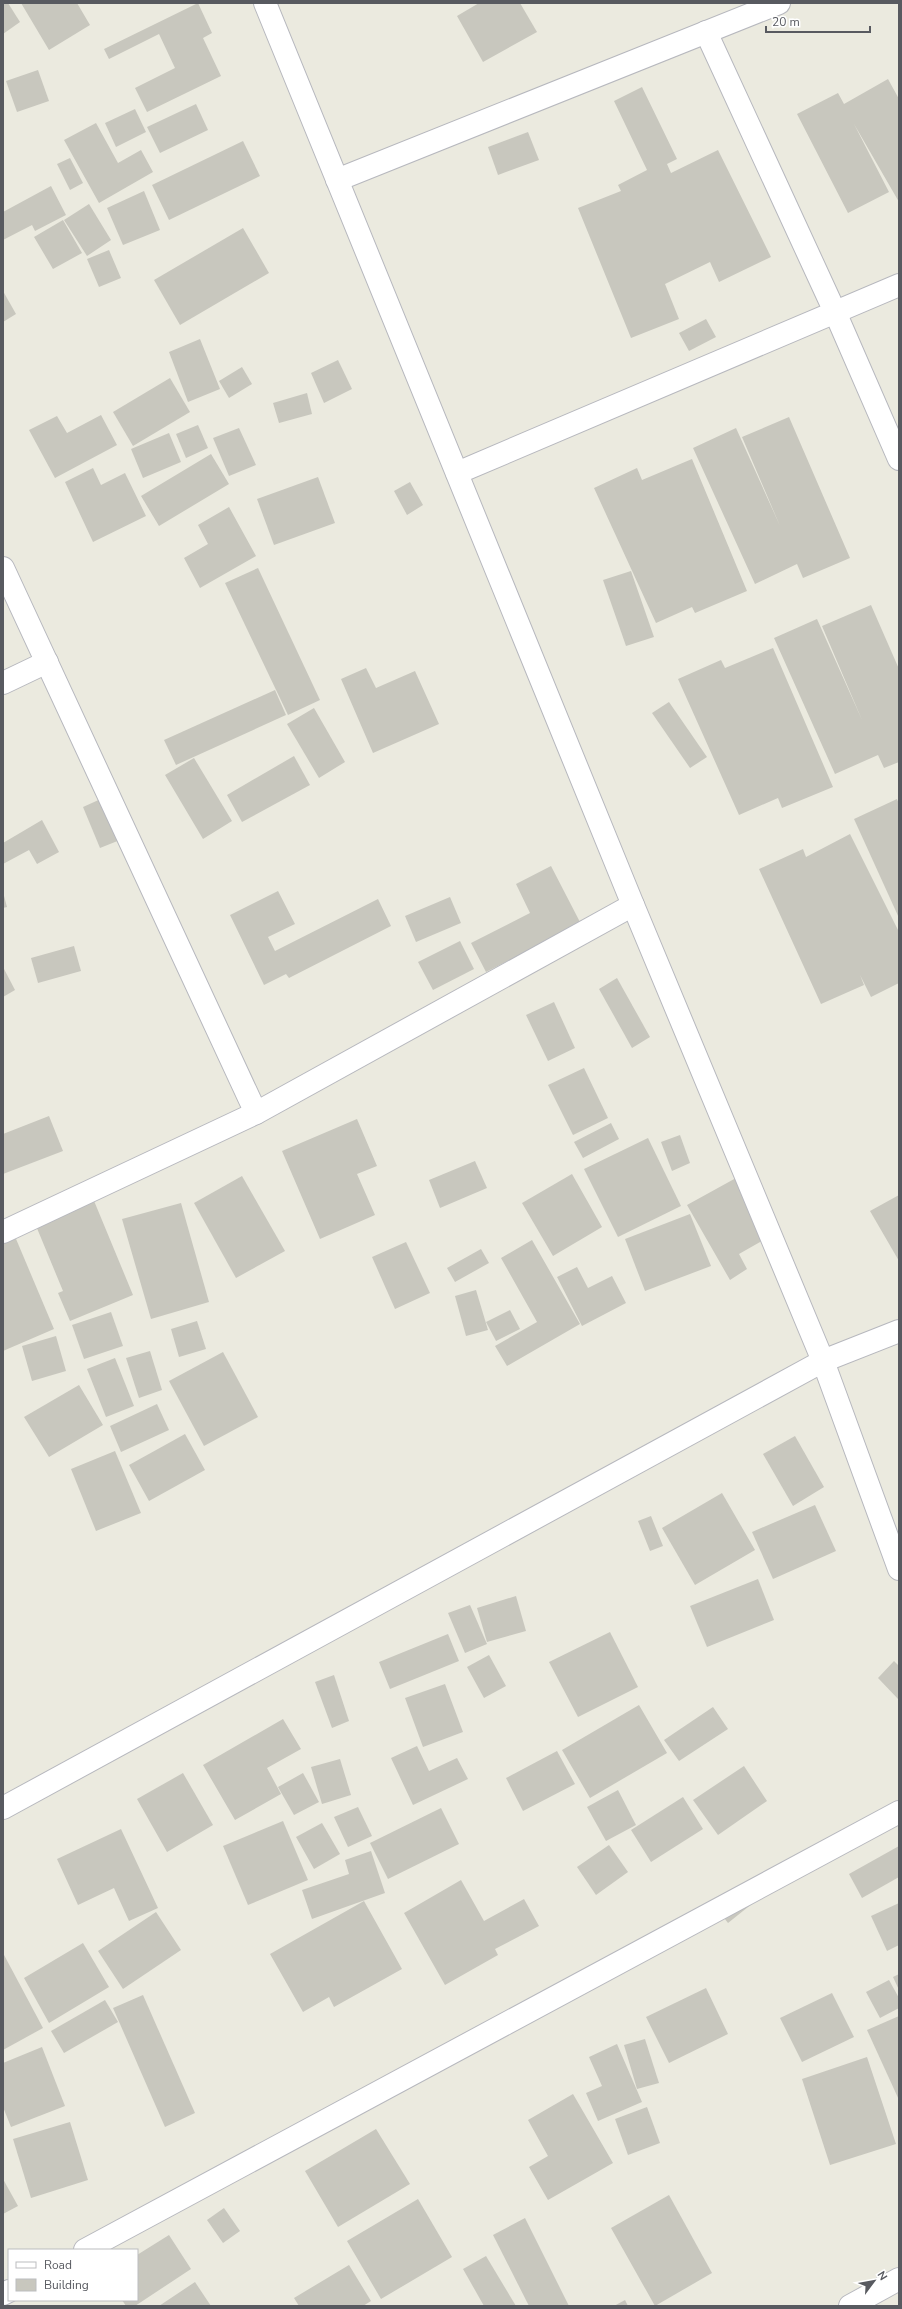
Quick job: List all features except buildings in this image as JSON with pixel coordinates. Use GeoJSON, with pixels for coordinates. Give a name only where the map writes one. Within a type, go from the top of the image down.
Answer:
{"type":"FeatureCollection","features":[{"type":"Feature","properties":{"kind":"street"},"geometry":{"type":"LineString","coordinates":[[265,3],[633,905],[823,1361],[899,1568]]}},
{"type":"Feature","properties":{"kind":"street"},"geometry":{"type":"LineString","coordinates":[[338,180],[779,3]]}},
{"type":"Feature","properties":{"kind":"street"},"geometry":{"type":"LineString","coordinates":[[706,32],[835,312],[899,459]]}},
{"type":"Feature","properties":{"kind":"street"},"geometry":{"type":"LineString","coordinates":[[457,473],[899,285]]}},
{"type":"Feature","properties":{"kind":"street"},"geometry":{"type":"LineString","coordinates":[[3,568],[256,1113]]}},
{"type":"Feature","properties":{"kind":"street"},"geometry":{"type":"LineString","coordinates":[[3,683],[47,662]]}},
{"type":"Feature","properties":{"kind":"street"},"geometry":{"type":"LineString","coordinates":[[3,1232],[256,1113],[633,905]]}},
{"type":"Feature","properties":{"kind":"street"},"geometry":{"type":"LineString","coordinates":[[3,1808],[823,1361],[899,1331]]}},
{"type":"Feature","properties":{"kind":"street"},"geometry":{"type":"LineString","coordinates":[[87,2249],[899,1812]]}},
{"type":"Feature","properties":{"kind":"street"},"geometry":{"type":"LineString","coordinates":[[850,2306],[899,2279]]}}]}
